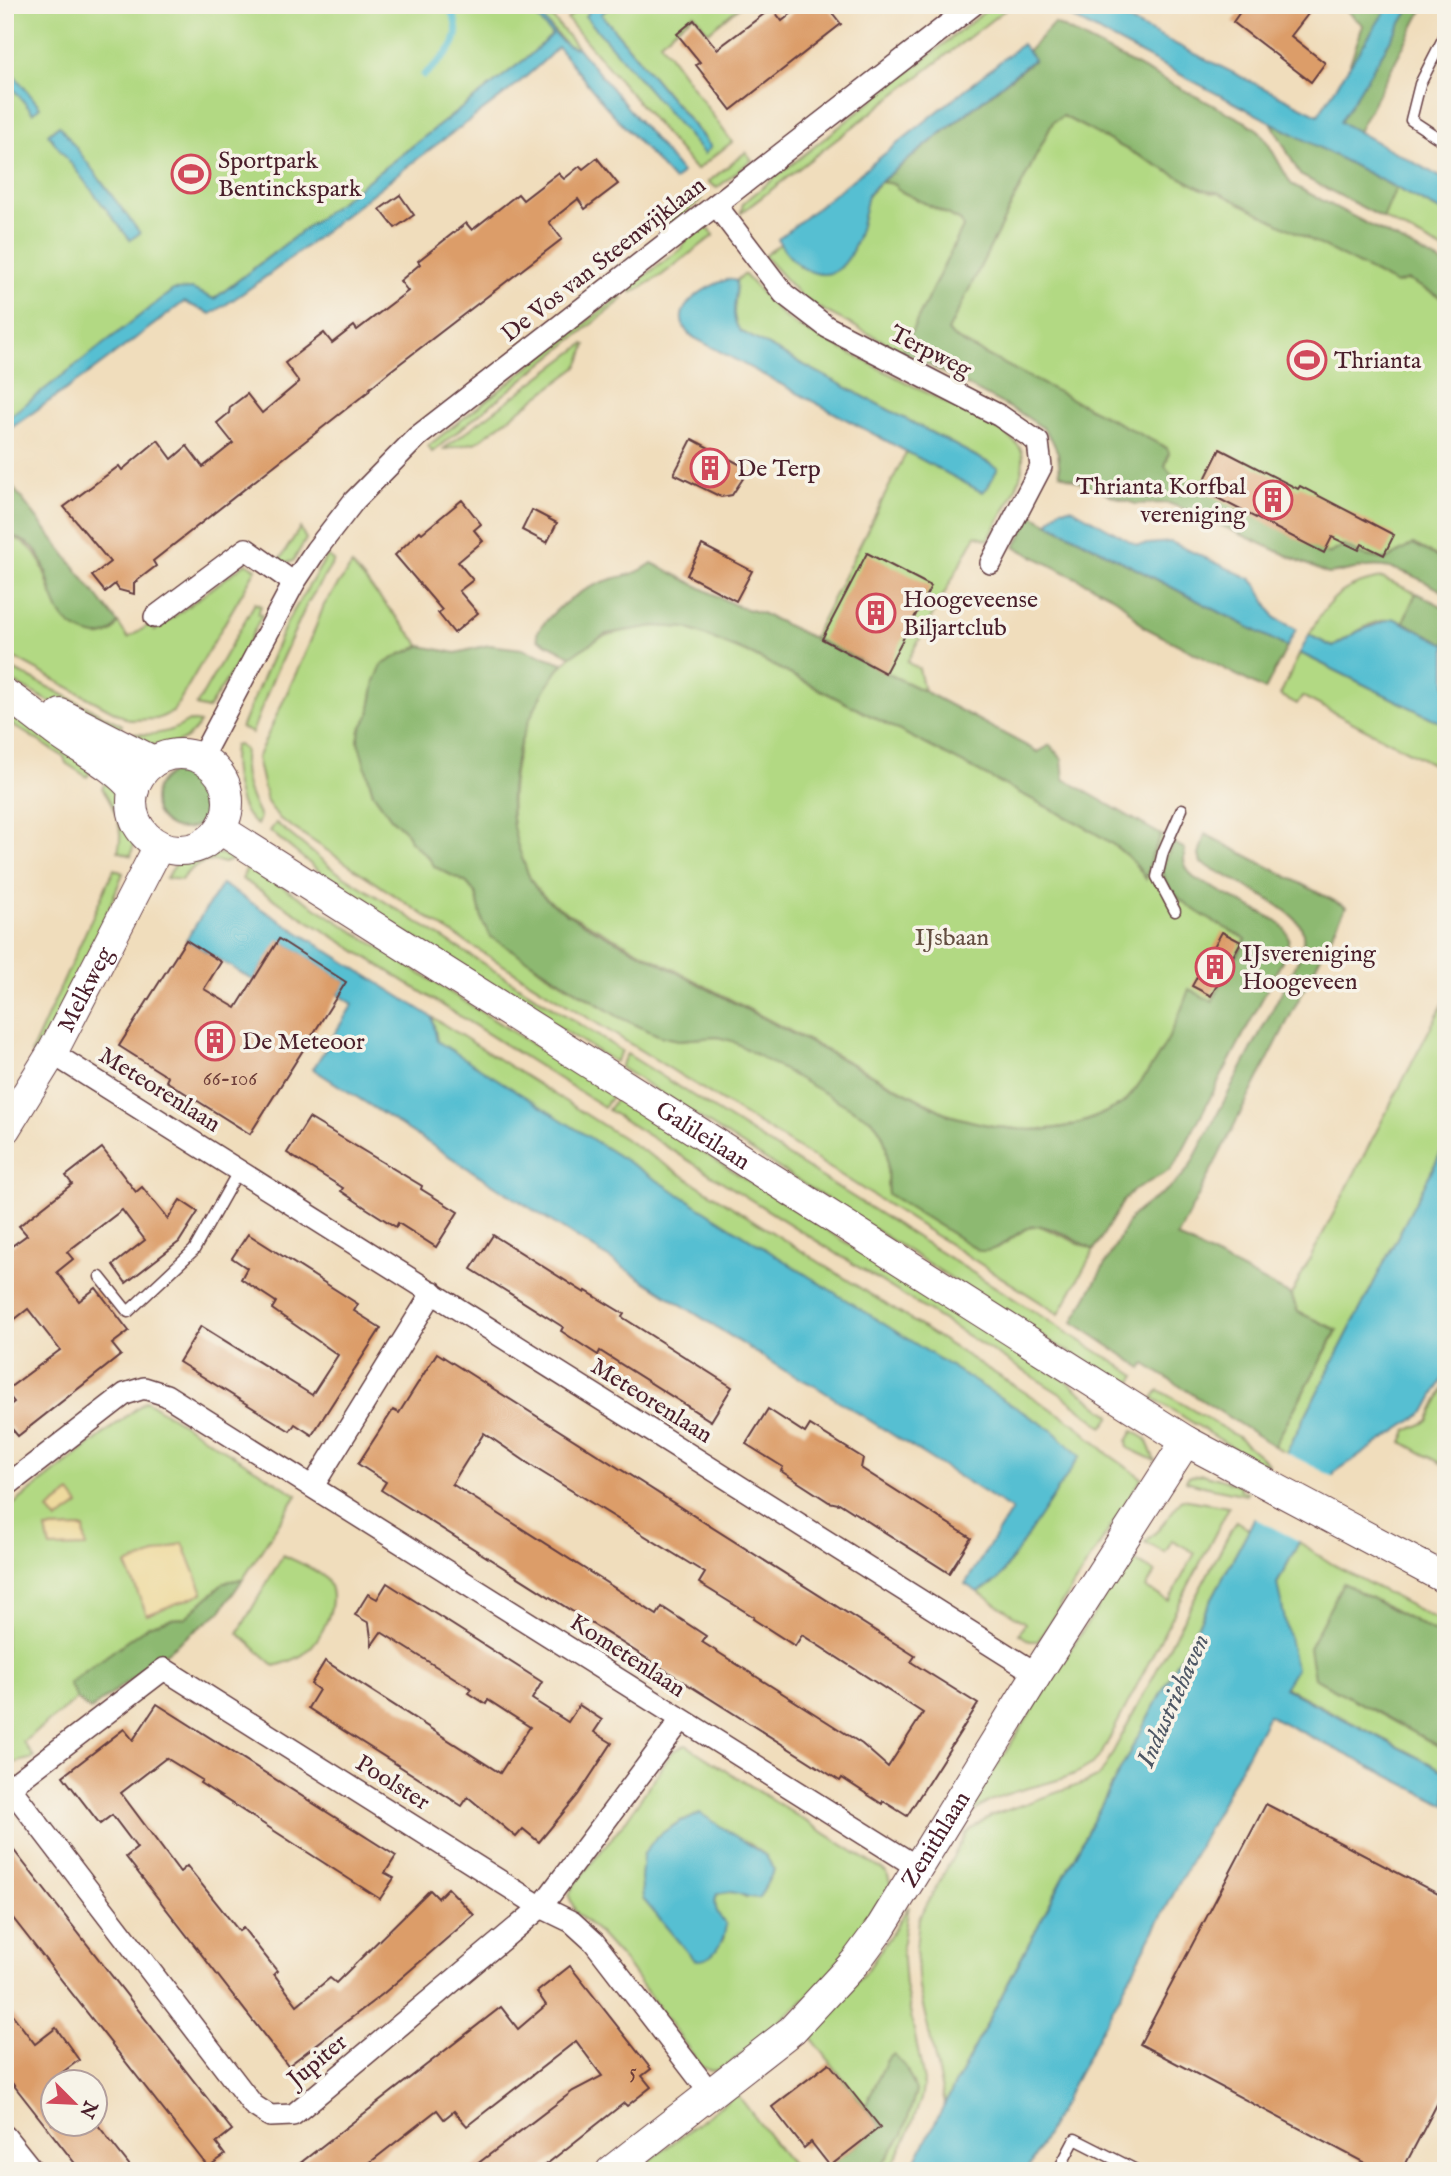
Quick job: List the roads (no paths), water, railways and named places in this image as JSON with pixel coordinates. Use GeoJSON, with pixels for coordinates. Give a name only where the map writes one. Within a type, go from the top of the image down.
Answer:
{"type":"FeatureCollection","features":[{"type":"Feature","properties":{"kind":"main road"},"geometry":{"type":"LineString","coordinates":[[16,700],[61,714],[153,761]]}},
{"type":"Feature","properties":{"kind":"main road"},"geometry":{"type":"LineString","coordinates":[[16,700],[107,766],[134,790]]}},
{"type":"Feature","properties":{"kind":"main road"},"geometry":{"type":"LineString","coordinates":[[173,754],[201,758],[221,776],[226,789],[228,803],[220,829],[205,843],[186,850],[159,846],[139,828],[131,803],[140,776],[153,761],[173,754]]}},
{"type":"Feature","properties":{"kind":"main road","name":"Galileilaan"},"geometry":{"type":"LineString","coordinates":[[220,829],[1186,1441],[1446,1578]]}},
{"type":"Feature","properties":{"kind":"main road","name":"Melkweg"},"geometry":{"type":"LineString","coordinates":[[5,1129],[52,1053],[159,846]]}},
{"type":"Feature","properties":{"kind":"main road","name":"Zenithlaan"},"geometry":{"type":"LineString","coordinates":[[611,2171],[792,2031],[856,1961],[881,1927],[1037,1674],[1186,1441]]}},
{"type":"Feature","properties":{"kind":"street","name":"De Vos van Steenwijklaan"},"geometry":{"type":"LineString","coordinates":[[201,758],[295,583],[316,550],[354,502],[417,437],[973,5]]}},
{"type":"Feature","properties":{"kind":"street","name":"Terpweg"},"geometry":{"type":"LineString","coordinates":[[716,205],[784,295],[827,327],[1000,416],[1038,442],[1041,467],[991,564]]}},
{"type":"Feature","properties":{"kind":"street"},"geometry":{"type":"LineString","coordinates":[[155,617],[246,549],[295,583]]}},
{"type":"Feature","properties":{"kind":"street","name":"Meteorenlaan"},"geometry":{"type":"LineString","coordinates":[[52,1053],[1037,1674]]}},
{"type":"Feature","properties":{"kind":"street"},"geometry":{"type":"LineString","coordinates":[[313,1486],[433,1292]]}},
{"type":"Feature","properties":{"kind":"street","name":"Kometenlaan"},"geometry":{"type":"LineString","coordinates":[[5,1487],[125,1394],[144,1388],[166,1395],[917,1867]]}},
{"type":"Feature","properties":{"kind":"street","name":"Poolster"},"geometry":{"type":"LineString","coordinates":[[8,1784],[164,1669],[541,1907],[572,1923],[594,1942],[711,2094]]}},
{"type":"Feature","properties":{"kind":"street","name":"Jupiter"},"geometry":{"type":"LineString","coordinates":[[8,1784],[253,2105],[270,2116],[293,2115],[541,1907],[681,1720]]}},
{"type":"Feature","properties":{"kind":"street"},"geometry":{"type":"LineString","coordinates":[[5,2136],[33,2171]]}},
{"type":"Feature","properties":{"kind":"lane"},"geometry":{"type":"LineString","coordinates":[[1446,33],[1420,84],[1411,120],[1446,143]]}},
{"type":"Feature","properties":{"kind":"lane"},"geometry":{"type":"LineString","coordinates":[[1175,911],[1157,877],[1163,852],[1182,809]]}},
{"type":"Feature","properties":{"kind":"lane"},"geometry":{"type":"LineString","coordinates":[[100,1277],[128,1312],[194,1250],[239,1170]]}},
{"type":"Feature","properties":{"kind":"lane"},"geometry":{"type":"LineString","coordinates":[[1058,2171],[1074,2139],[1138,2171]]}},
{"type":"Feature","properties":{"kind":"water"},"geometry":{"type":"Polygon","coordinates":[[[527,5],[534,5],[559,38],[571,47],[578,48],[682,173],[674,181],[604,104],[558,47],[507,92],[238,296],[211,314],[184,302],[5,432],[5,420],[173,290],[192,289],[214,299],[528,57],[552,35],[527,5]]]}},
{"type":"Feature","properties":{"kind":"water"},"geometry":{"type":"Polygon","coordinates":[[[595,5],[613,5],[601,14],[711,147],[704,154],[585,16],[595,5]]]}},
{"type":"Feature","properties":{"kind":"water"},"geometry":{"type":"Polygon","coordinates":[[[1048,5],[1097,5],[1318,115],[1389,5],[1412,5],[1340,122],[1446,180],[1446,214],[1048,5]]]}},
{"type":"Feature","properties":{"kind":"water"},"geometry":{"type":"Polygon","coordinates":[[[1022,44],[1034,59],[875,186],[868,195],[852,252],[844,263],[835,271],[822,274],[807,270],[790,257],[778,239],[1022,44]]]}},
{"type":"Feature","properties":{"kind":"water"},"geometry":{"type":"Polygon","coordinates":[[[5,64],[40,107],[33,113],[5,79],[5,64]]]}},
{"type":"Feature","properties":{"kind":"water"},"geometry":{"type":"Polygon","coordinates":[[[59,125],[140,233],[130,240],[48,134],[59,125]]]}},
{"type":"Feature","properties":{"kind":"water"},"geometry":{"type":"Polygon","coordinates":[[[729,279],[736,281],[734,313],[740,331],[998,468],[988,487],[983,492],[978,490],[691,336],[682,317],[685,308],[699,293],[729,279]]]}},
{"type":"Feature","properties":{"kind":"water"},"geometry":{"type":"Polygon","coordinates":[[[1071,508],[1137,545],[1171,542],[1251,579],[1275,618],[1296,629],[1287,647],[1048,523],[1060,509],[1071,508]]]}},
{"type":"Feature","properties":{"kind":"water"},"geometry":{"type":"Polygon","coordinates":[[[1393,618],[1446,644],[1446,725],[1300,653],[1309,635],[1333,647],[1359,631],[1393,618]]]}},
{"type":"Feature","properties":{"kind":"water"},"geometry":{"type":"Polygon","coordinates":[[[222,884],[432,1017],[437,1041],[1053,1431],[1080,1456],[998,1580],[978,1592],[965,1584],[1012,1510],[815,1386],[785,1371],[313,1069],[353,1004],[338,994],[345,982],[280,940],[253,980],[186,940],[222,884]]]}},
{"type":"Feature","properties":{"kind":"water","name":"Industriehaven"},"geometry":{"type":"Polygon","coordinates":[[[1446,1143],[1446,1373],[1425,1412],[1335,1472],[1277,1584],[1296,1669],[1284,1688],[1446,1772],[1446,1805],[1268,1715],[1027,2171],[910,2171],[1249,1529],[1446,1143]]]}},
{"type":"Feature","properties":{"kind":"water"},"geometry":{"type":"Polygon","coordinates":[[[700,1813],[766,1856],[774,1870],[759,1898],[729,1892],[717,1894],[716,1906],[726,1925],[725,1931],[712,1955],[700,1960],[693,1959],[643,1899],[641,1878],[643,1855],[656,1837],[700,1813]]]}},
{"type":"Feature","properties":{"kind":"waterway"},"geometry":{"type":"LineString","coordinates":[[424,75],[448,52],[456,36],[454,16],[447,5]]}},
{"type":"Feature","properties":{"kind":"place","name":"Sportpark Bentinckspark"},"geometry":{"type":"Point","coordinates":[191,174]}},
{"type":"Feature","properties":{"kind":"place","name":"Thrianta"},"geometry":{"type":"Point","coordinates":[1307,360]}},
{"type":"Feature","properties":{"kind":"place","name":"De Terp"},"geometry":{"type":"Point","coordinates":[710,468]}},
{"type":"Feature","properties":{"kind":"place","name":"Thrianta Korfbal vereniging"},"geometry":{"type":"Point","coordinates":[1273,500]}},
{"type":"Feature","properties":{"kind":"place","name":"Hoogeveense Biljartclub"},"geometry":{"type":"Point","coordinates":[876,613]}},
{"type":"Feature","properties":{"kind":"place","name":"IJsvereniging Hoogeveen"},"geometry":{"type":"Point","coordinates":[1215,967]}},
{"type":"Feature","properties":{"kind":"place","name":"De Meteoor"},"geometry":{"type":"Point","coordinates":[215,1041]}},
{"type":"Feature","properties":{"kind":"park label","name":"IJsbaan"},"geometry":{"type":"Point","coordinates":[952,937]}}]}
